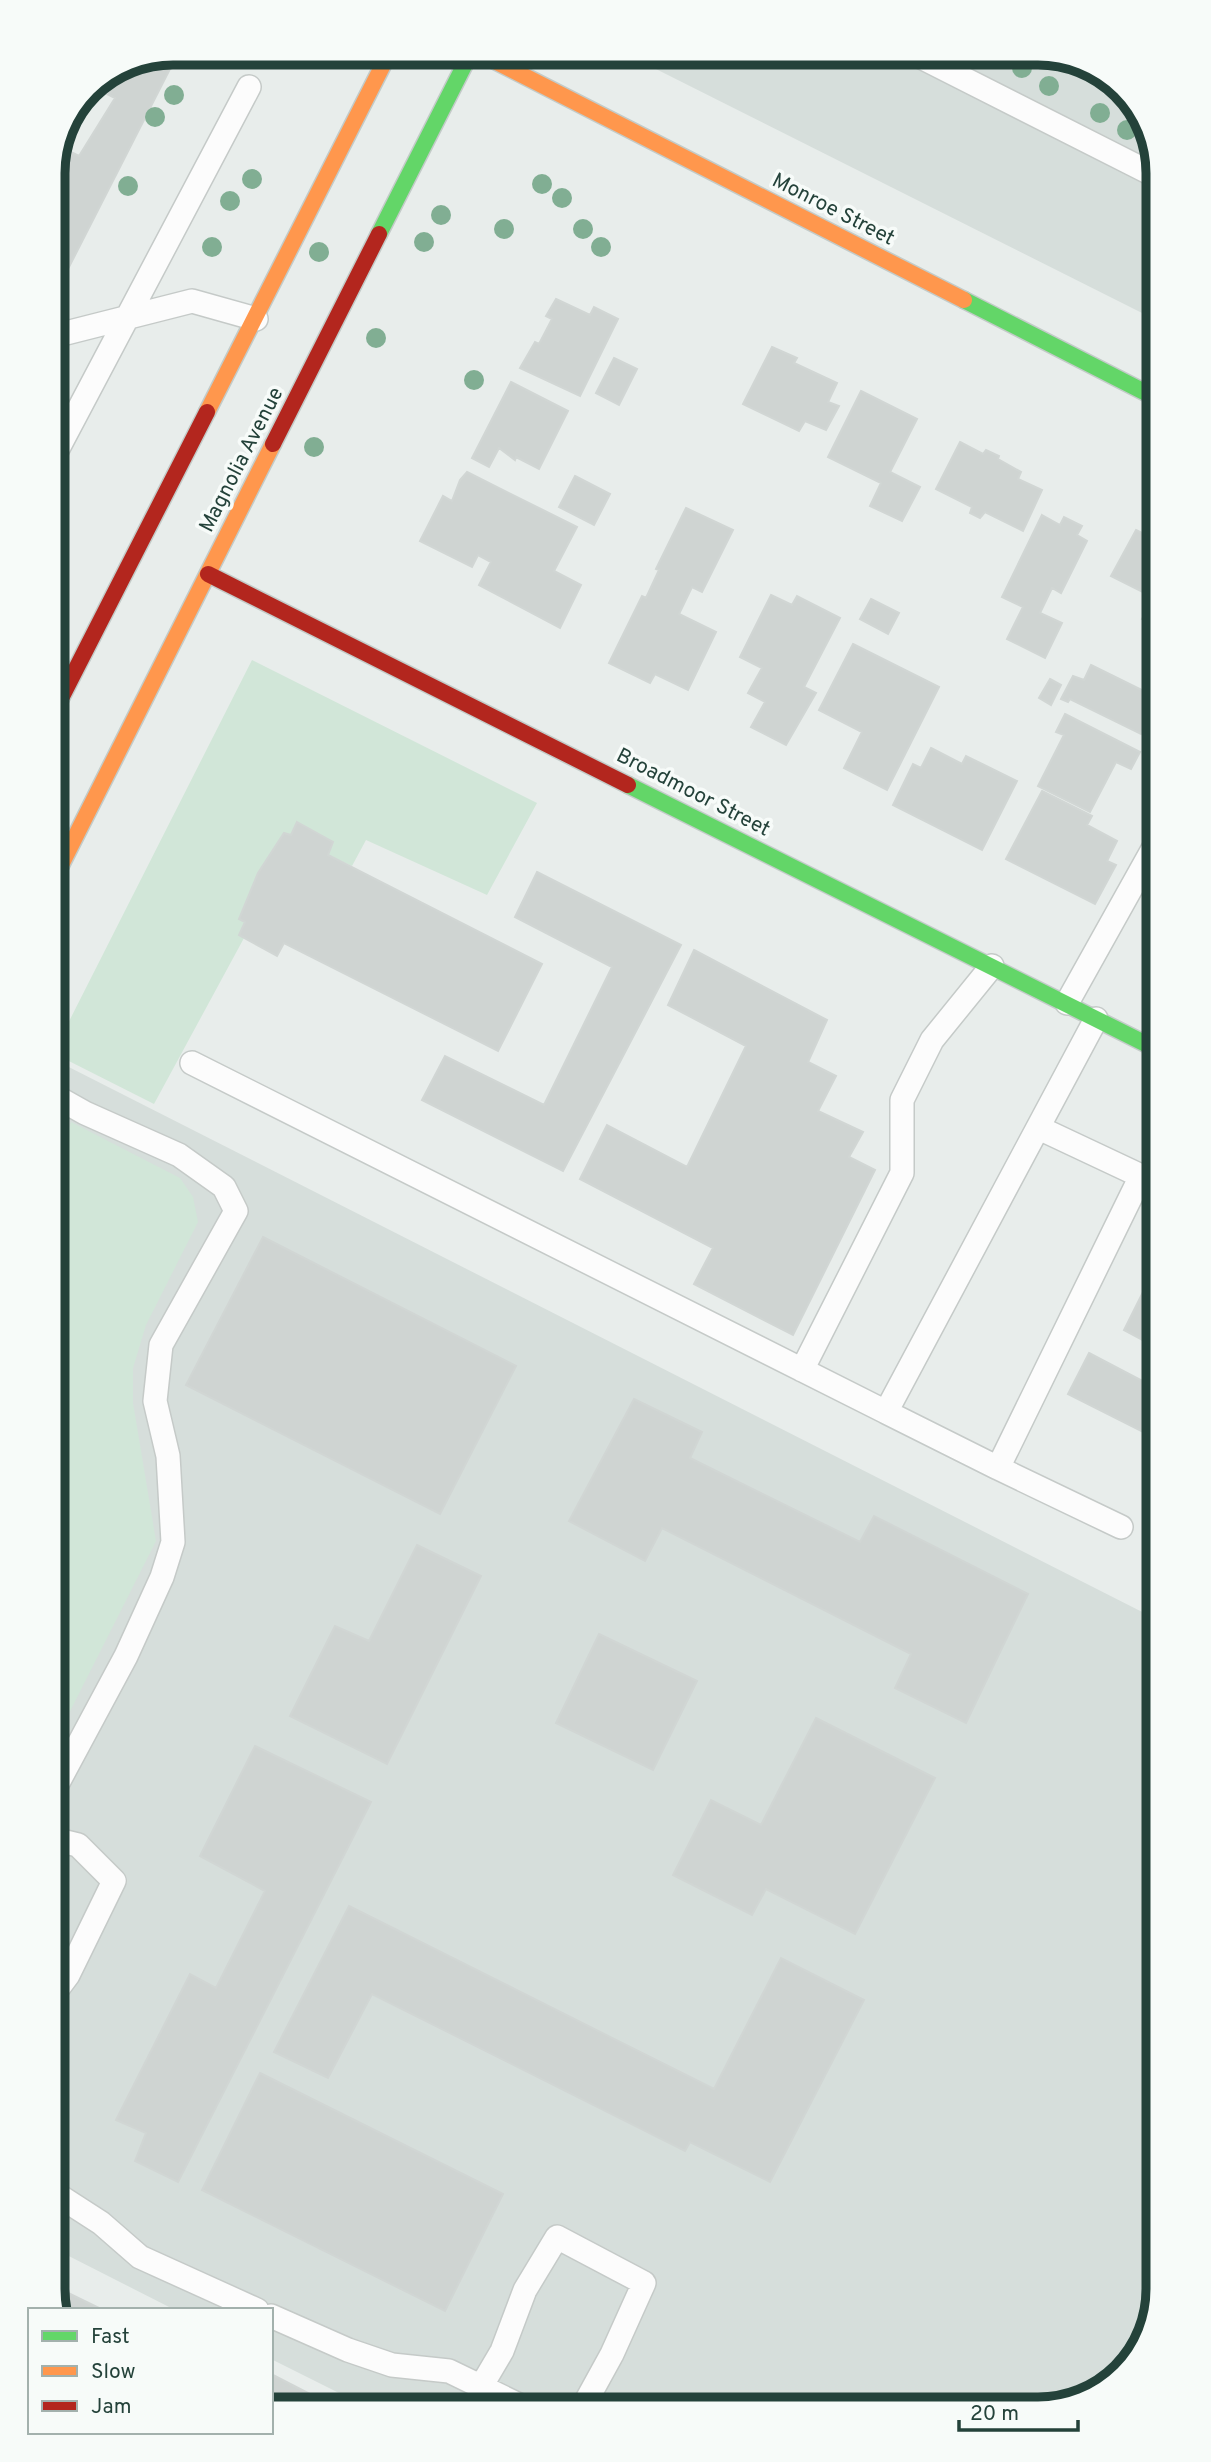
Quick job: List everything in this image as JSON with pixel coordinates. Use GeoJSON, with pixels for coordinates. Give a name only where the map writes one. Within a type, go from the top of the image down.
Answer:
{"type":"FeatureCollection","features":[{"type":"Feature","properties":{"kind":"street"},"geometry":{"type":"LineString","coordinates":[[65,677],[256,319],[383,65]]}},
{"type":"Feature","properties":{"kind":"street","name":"Magnolia Avenue"},"geometry":{"type":"LineString","coordinates":[[65,857],[464,65]]}},
{"type":"Feature","properties":{"kind":"street","name":"Monroe Street"},"geometry":{"type":"LineString","coordinates":[[503,65],[1146,393]]}},
{"type":"Feature","properties":{"kind":"street","name":"Broadmoor Street"},"geometry":{"type":"LineString","coordinates":[[208,574],[1146,1044]]}},
{"type":"Feature","properties":{"kind":"lane"},"geometry":{"type":"LineString","coordinates":[[937,65],[1146,171]]}},
{"type":"Feature","properties":{"kind":"lane"},"geometry":{"type":"LineString","coordinates":[[65,435],[249,87]]}},
{"type":"Feature","properties":{"kind":"lane"},"geometry":{"type":"LineString","coordinates":[[65,332],[126,320],[192,301],[256,319]]}},
{"type":"Feature","properties":{"kind":"lane"},"geometry":{"type":"LineString","coordinates":[[1067,1003],[1146,861]]}},
{"type":"Feature","properties":{"kind":"lane"},"geometry":{"type":"LineString","coordinates":[[802,1370],[902,1173],[902,1100],[932,1040],[992,966]]}},
{"type":"Feature","properties":{"kind":"lane"},"geometry":{"type":"LineString","coordinates":[[886,1412],[1096,1018]]}},
{"type":"Feature","properties":{"kind":"lane"},"geometry":{"type":"LineString","coordinates":[[192,1063],[998,1468],[1121,1527]]}},
{"type":"Feature","properties":{"kind":"lane"},"geometry":{"type":"LineString","coordinates":[[65,1102],[179,1155],[224,1187],[236,1211],[161,1345],[155,1401],[168,1456],[173,1542],[162,1577],[126,1657],[65,1768]]}},
{"type":"Feature","properties":{"kind":"lane"},"geometry":{"type":"LineString","coordinates":[[998,1468],[1141,1176],[1039,1128]]}},
{"type":"Feature","properties":{"kind":"lane"},"geometry":{"type":"LineString","coordinates":[[65,1842],[78,1845],[114,1881],[65,1979]]}},
{"type":"Feature","properties":{"kind":"lane"},"geometry":{"type":"LineString","coordinates":[[65,2200],[101,2222],[140,2257],[253,2308]]}},
{"type":"Feature","properties":{"kind":"lane"},"geometry":{"type":"LineString","coordinates":[[482,2385],[502,2351],[525,2290],[557,2237],[644,2283],[612,2354],[588,2397]]}},
{"type":"Feature","properties":{"kind":"lane"},"geometry":{"type":"LineString","coordinates":[[273,2317],[348,2350],[392,2365],[449,2371],[505,2397]]}},
{"type":"Feature","properties":{"kind":"shaded area"},"geometry":{"type":"Polygon","coordinates":[[[648,65],[1045,65],[1066,68],[1092,79],[1115,96],[1124,107],[1138,132],[1144,152],[1146,315],[648,65]]]}},
{"type":"Feature","properties":{"kind":"shaded area"},"geometry":{"type":"Polygon","coordinates":[[[65,1065],[1146,1614],[1146,2289],[1141,2324],[1135,2337],[1119,2360],[1092,2383],[1059,2395],[1038,2397],[347,2397],[273,2360],[273,2308],[171,2308],[65,2254],[65,1065]]]}},
{"type":"Feature","properties":{"kind":"green space"},"geometry":{"type":"Polygon","coordinates":[[[252,660],[537,803],[487,895],[366,840],[352,866],[328,855],[333,842],[297,823],[291,835],[284,833],[258,873],[240,919],[245,922],[239,935],[244,938],[154,1104],[65,1059],[65,1029],[252,660]]]}},
{"type":"Feature","properties":{"kind":"green space"},"geometry":{"type":"Polygon","coordinates":[[[71,1122],[180,1178],[193,1197],[198,1222],[146,1325],[133,1368],[133,1403],[156,1541],[65,1721],[65,1143],[71,1122]]]}},
{"type":"Feature","properties":{"kind":"building"},"geometry":{"type":"Polygon","coordinates":[[[172,65],[68,269],[65,267],[67,150],[79,156],[115,98],[102,92],[119,79],[152,67],[172,65]]]}},
{"type":"Feature","properties":{"kind":"building"},"geometry":{"type":"Polygon","coordinates":[[[556,299],[590,315],[594,307],[618,319],[580,396],[520,368],[535,342],[539,344],[552,319],[546,316],[556,299]]]}},
{"type":"Feature","properties":{"kind":"building"},"geometry":{"type":"Polygon","coordinates":[[[772,347],[797,358],[794,363],[837,383],[828,402],[839,406],[826,430],[805,421],[799,431],[743,404],[772,347]]]}},
{"type":"Feature","properties":{"kind":"building"},"geometry":{"type":"Polygon","coordinates":[[[614,358],[637,369],[619,405],[596,393],[614,358]]]}},
{"type":"Feature","properties":{"kind":"building"},"geometry":{"type":"Polygon","coordinates":[[[511,382],[568,411],[539,469],[516,457],[515,460],[499,448],[489,467],[472,458],[511,382]]]}},
{"type":"Feature","properties":{"kind":"building"},"geometry":{"type":"Polygon","coordinates":[[[861,391],[917,419],[890,472],[920,487],[902,521],[870,506],[881,483],[828,457],[861,391]]]}},
{"type":"Feature","properties":{"kind":"building"},"geometry":{"type":"Polygon","coordinates":[[[960,442],[983,454],[986,450],[999,456],[998,459],[1021,472],[1018,479],[1042,490],[1023,531],[985,512],[980,518],[970,513],[972,507],[936,489],[960,442]]]}},
{"type":"Feature","properties":{"kind":"building"},"geometry":{"type":"Polygon","coordinates":[[[467,472],[577,527],[554,571],[581,585],[560,628],[479,585],[491,562],[478,555],[472,567],[420,541],[443,496],[452,501],[460,480],[467,472]]]}},
{"type":"Feature","properties":{"kind":"building"},"geometry":{"type":"Polygon","coordinates":[[[575,476],[610,494],[594,525],[559,507],[575,476]]]}},
{"type":"Feature","properties":{"kind":"building"},"geometry":{"type":"Polygon","coordinates":[[[686,508],[733,530],[702,592],[692,587],[679,614],[716,632],[688,690],[655,674],[650,683],[609,663],[642,596],[646,598],[659,570],[656,569],[686,508]]]}},
{"type":"Feature","properties":{"kind":"building"},"geometry":{"type":"Polygon","coordinates":[[[1042,515],[1060,525],[1064,517],[1082,526],[1077,535],[1087,541],[1061,593],[1052,588],[1040,613],[1062,623],[1045,658],[1007,639],[1023,607],[1002,597],[1042,515]]]}},
{"type":"Feature","properties":{"kind":"building"},"geometry":{"type":"Polygon","coordinates":[[[1136,530],[1146,535],[1146,594],[1111,576],[1136,530]]]}},
{"type":"Feature","properties":{"kind":"building"},"geometry":{"type":"Polygon","coordinates":[[[771,595],[792,605],[797,596],[840,618],[804,687],[816,693],[786,745],[751,727],[765,702],[748,693],[762,668],[740,657],[771,595]]]}},
{"type":"Feature","properties":{"kind":"building"},"geometry":{"type":"Polygon","coordinates":[[[871,599],[899,613],[888,634],[860,619],[871,599]]]}},
{"type":"Feature","properties":{"kind":"building"},"geometry":{"type":"Polygon","coordinates":[[[853,644],[939,687],[887,790],[844,768],[862,732],[819,710],[853,644]]]}},
{"type":"Feature","properties":{"kind":"building"},"geometry":{"type":"Polygon","coordinates":[[[1091,665],[1146,692],[1146,723],[1141,734],[1070,699],[1068,702],[1061,699],[1073,676],[1084,680],[1091,665]]]}},
{"type":"Feature","properties":{"kind":"building"},"geometry":{"type":"Polygon","coordinates":[[[1050,679],[1061,685],[1051,705],[1039,698],[1050,679]]]}},
{"type":"Feature","properties":{"kind":"building"},"geometry":{"type":"Polygon","coordinates":[[[1065,714],[1140,752],[1131,769],[1116,762],[1090,812],[1038,786],[1064,735],[1056,732],[1065,714]]]}},
{"type":"Feature","properties":{"kind":"building"},"geometry":{"type":"Polygon","coordinates":[[[931,748],[962,764],[966,756],[1017,781],[982,850],[893,805],[913,764],[921,768],[931,748]]]}},
{"type":"Feature","properties":{"kind":"building"},"geometry":{"type":"Polygon","coordinates":[[[1042,791],[1092,816],[1087,825],[1117,841],[1107,861],[1116,865],[1095,904],[1006,859],[1042,791]]]}},
{"type":"Feature","properties":{"kind":"building"},"geometry":{"type":"Polygon","coordinates":[[[297,822],[333,842],[328,855],[542,964],[498,1051],[284,943],[277,956],[239,935],[245,922],[239,919],[258,873],[284,833],[291,835],[297,822]]]}},
{"type":"Feature","properties":{"kind":"building"},"geometry":{"type":"Polygon","coordinates":[[[537,872],[681,945],[563,1171],[422,1100],[445,1056],[544,1105],[612,967],[515,917],[537,872]]]}},
{"type":"Feature","properties":{"kind":"building"},"geometry":{"type":"Polygon","coordinates":[[[694,950],[827,1020],[808,1062],[836,1076],[818,1111],[863,1132],[849,1157],[875,1170],[793,1335],[694,1284],[713,1248],[580,1179],[607,1125],[687,1167],[746,1046],[668,1005],[694,950]]]}},
{"type":"Feature","properties":{"kind":"building"},"geometry":{"type":"Polygon","coordinates":[[[263,1237],[516,1366],[440,1514],[186,1385],[263,1237]]]}},
{"type":"Feature","properties":{"kind":"building"},"geometry":{"type":"Polygon","coordinates":[[[1146,1286],[1146,1342],[1124,1330],[1146,1286]]]}},
{"type":"Feature","properties":{"kind":"building"},"geometry":{"type":"Polygon","coordinates":[[[1089,1353],[1146,1383],[1146,1433],[1068,1394],[1089,1353]]]}},
{"type":"Feature","properties":{"kind":"building"},"geometry":{"type":"Polygon","coordinates":[[[634,1399],[702,1432],[690,1458],[860,1542],[874,1516],[1028,1594],[966,1723],[895,1688],[911,1654],[662,1528],[645,1561],[569,1521],[634,1399]]]}},
{"type":"Feature","properties":{"kind":"building"},"geometry":{"type":"Polygon","coordinates":[[[417,1545],[481,1576],[387,1764],[290,1716],[335,1626],[369,1641],[417,1545]]]}},
{"type":"Feature","properties":{"kind":"building"},"geometry":{"type":"Polygon","coordinates":[[[599,1634],[697,1681],[653,1770],[556,1723],[599,1634]]]}},
{"type":"Feature","properties":{"kind":"building"},"geometry":{"type":"Polygon","coordinates":[[[816,1718],[935,1778],[855,1934],[766,1889],[752,1915],[673,1875],[711,1800],[761,1825],[816,1718]]]}},
{"type":"Feature","properties":{"kind":"building"},"geometry":{"type":"Polygon","coordinates":[[[255,1746],[371,1802],[178,2182],[135,2161],[146,2133],[116,2120],[190,1974],[216,1988],[265,1891],[200,1856],[255,1746]]]}},
{"type":"Feature","properties":{"kind":"building"},"geometry":{"type":"Polygon","coordinates":[[[349,1906],[714,2089],[781,1958],[864,2000],[770,2182],[690,2142],[685,2151],[372,1994],[328,2078],[274,2052],[349,1906]]]}},
{"type":"Feature","properties":{"kind":"building"},"geometry":{"type":"Polygon","coordinates":[[[260,2073],[503,2194],[445,2311],[202,2190],[260,2073]]]}},
{"type":"Feature","properties":{"kind":"building"},"geometry":{"type":"Polygon","coordinates":[[[65,2292],[99,2308],[67,2308],[65,2292]]]}},
{"type":"Feature","properties":{"kind":"building"},"geometry":{"type":"Polygon","coordinates":[[[273,2375],[316,2397],[273,2397],[273,2375]]]}},
{"type":"Feature","properties":{"kind":"traffic: fast"},"geometry":{"type":"LineString","coordinates":[[379,234],[464,65]]}},
{"type":"Feature","properties":{"kind":"traffic: fast"},"geometry":{"type":"LineString","coordinates":[[964,300],[1146,393]]}},
{"type":"Feature","properties":{"kind":"traffic: fast"},"geometry":{"type":"LineString","coordinates":[[628,785],[1146,1044]]}},
{"type":"Feature","properties":{"kind":"traffic: slow"},"geometry":{"type":"LineString","coordinates":[[207,412],[383,65]]}},
{"type":"Feature","properties":{"kind":"traffic: slow"},"geometry":{"type":"LineString","coordinates":[[503,65],[964,300]]}},
{"type":"Feature","properties":{"kind":"traffic: slow"},"geometry":{"type":"LineString","coordinates":[[65,857],[273,444]]}},
{"type":"Feature","properties":{"kind":"traffic: jam"},"geometry":{"type":"LineString","coordinates":[[273,444],[379,234]]}},
{"type":"Feature","properties":{"kind":"traffic: jam"},"geometry":{"type":"LineString","coordinates":[[65,690],[207,412]]}},
{"type":"Feature","properties":{"kind":"traffic: jam"},"geometry":{"type":"LineString","coordinates":[[208,574],[628,785]]}}]}
